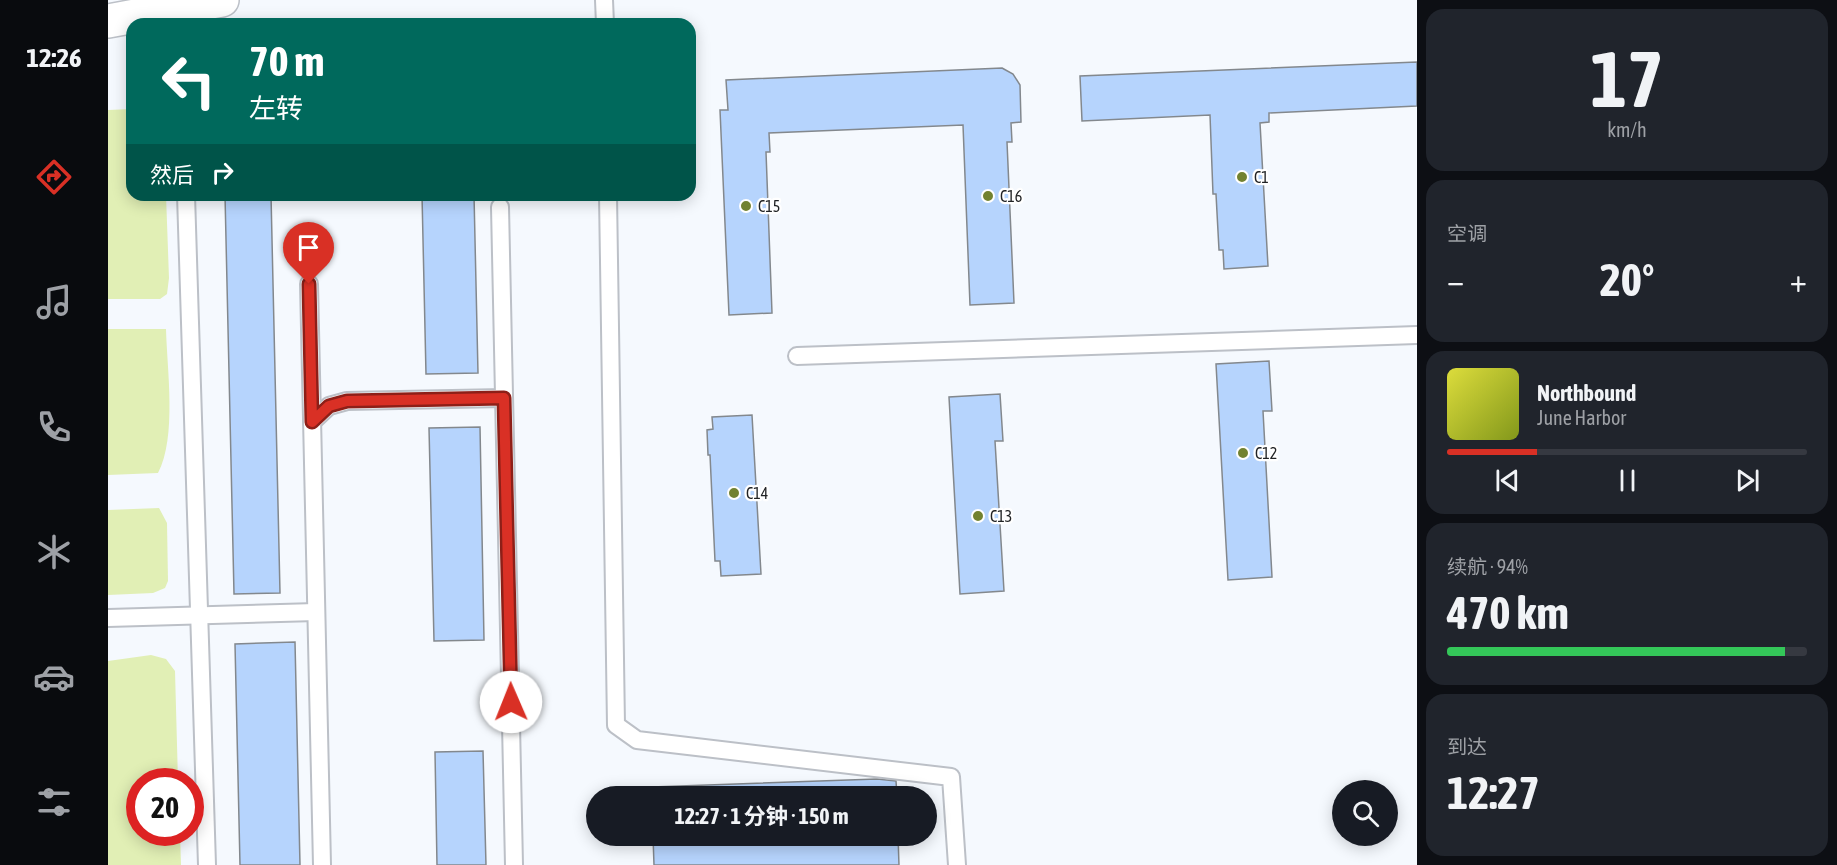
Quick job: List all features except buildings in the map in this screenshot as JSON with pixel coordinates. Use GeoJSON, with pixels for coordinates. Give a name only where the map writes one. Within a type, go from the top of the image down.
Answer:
{"type":"FeatureCollection","features":[{"type":"Feature","properties":{"kind":"street"},"geometry":{"type":"LineString","coordinates":[[108,21],[222,0]]}},
{"type":"Feature","properties":{"kind":"lane"},"geometry":{"type":"LineString","coordinates":[[604,0],[605,18]]}},
{"type":"Feature","properties":{"kind":"lane"},"geometry":{"type":"LineString","coordinates":[[186,201],[207,865]]}},
{"type":"Feature","properties":{"kind":"lane"},"geometry":{"type":"LineString","coordinates":[[608,201],[616,725],[637,740],[951,777],[957,865]]}},
{"type":"Feature","properties":{"kind":"lane"},"geometry":{"type":"LineString","coordinates":[[500,207],[514,865]]}},
{"type":"Feature","properties":{"kind":"lane"},"geometry":{"type":"LineString","coordinates":[[309,284],[322,865]]}},
{"type":"Feature","properties":{"kind":"lane"},"geometry":{"type":"LineString","coordinates":[[797,356],[1417,335]]}},
{"type":"Feature","properties":{"kind":"lane"},"geometry":{"type":"LineString","coordinates":[[312,422],[329,406],[347,401],[504,398]]}},
{"type":"Feature","properties":{"kind":"lane"},"geometry":{"type":"LineString","coordinates":[[108,618],[316,612]]}},
{"type":"Feature","properties":{"kind":"green space"},"geometry":{"type":"Polygon","coordinates":[[[126,109],[126,201],[166,201],[169,278],[167,294],[160,299],[108,299],[108,110],[126,109]]]}},
{"type":"Feature","properties":{"kind":"green space"},"geometry":{"type":"Polygon","coordinates":[[[108,329],[166,329],[169,422],[164,458],[158,473],[108,475],[108,329]]]}},
{"type":"Feature","properties":{"kind":"green space"},"geometry":{"type":"Polygon","coordinates":[[[159,508],[167,523],[168,581],[165,588],[153,593],[108,595],[108,510],[159,508]]]}},
{"type":"Feature","properties":{"kind":"green space"},"geometry":{"type":"Polygon","coordinates":[[[151,655],[166,659],[175,671],[178,768],[126,768],[126,846],[180,846],[181,865],[108,865],[108,661],[151,655]]]}},
{"type":"Feature","properties":{"kind":"place","name":"C1"},"geometry":{"type":"Point","coordinates":[1242,177]}},
{"type":"Feature","properties":{"kind":"place","name":"C16"},"geometry":{"type":"Point","coordinates":[988,196]}},
{"type":"Feature","properties":{"kind":"place","name":"C15"},"geometry":{"type":"Point","coordinates":[746,206]}},
{"type":"Feature","properties":{"kind":"place","name":"C12"},"geometry":{"type":"Point","coordinates":[1243,453]}},
{"type":"Feature","properties":{"kind":"place","name":"C14"},"geometry":{"type":"Point","coordinates":[734,493]}},
{"type":"Feature","properties":{"kind":"place","name":"C13"},"geometry":{"type":"Point","coordinates":[978,516]}},
{"type":"Feature","properties":{"kind":"route"},"geometry":{"type":"LineString","coordinates":[[309,284],[312,422],[329,406],[347,401],[504,398],[511,702]]}}]}
